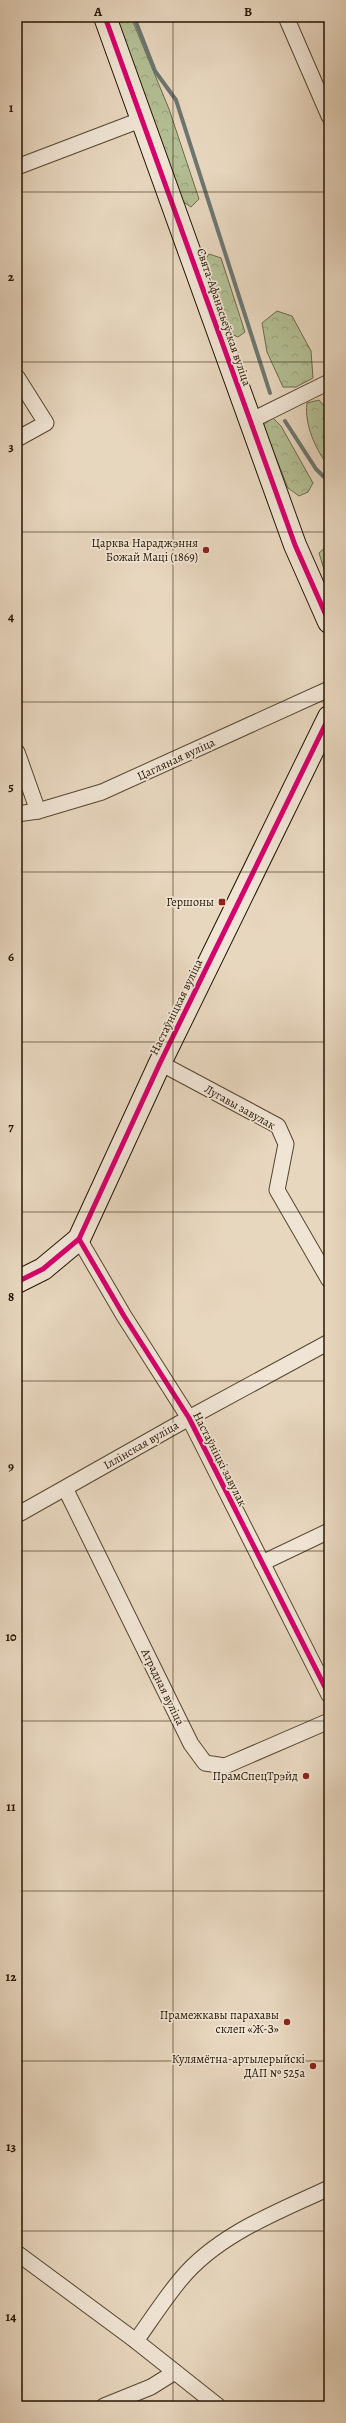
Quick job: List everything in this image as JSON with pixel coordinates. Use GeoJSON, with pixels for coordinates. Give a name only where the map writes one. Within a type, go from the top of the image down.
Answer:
{"type":"FeatureCollection","features":[{"type":"Feature","properties":{"kind":"street","name":"Свята-Афанасьеўская вуліца"},"geometry":{"type":"LineString","coordinates":[[105,17],[143,119],[250,421],[269,468],[295,545],[329,622]]}},
{"type":"Feature","properties":{"kind":"street"},"geometry":{"type":"LineString","coordinates":[[286,17],[329,116]]}},
{"type":"Feature","properties":{"kind":"street"},"geometry":{"type":"LineString","coordinates":[[17,167],[143,119]]}},
{"type":"Feature","properties":{"kind":"street"},"geometry":{"type":"LineString","coordinates":[[17,377],[46,423],[17,439]]}},
{"type":"Feature","properties":{"kind":"street"},"geometry":{"type":"LineString","coordinates":[[250,421],[329,382]]}},
{"type":"Feature","properties":{"kind":"street","name":"Цагляная вуліца"},"geometry":{"type":"LineString","coordinates":[[17,814],[38,811],[102,792],[329,689]]}},
{"type":"Feature","properties":{"kind":"street","name":"Настаўніцкая вуліца"},"geometry":{"type":"LineString","coordinates":[[17,1282],[43,1269],[79,1240],[160,1063],[329,717]]}},
{"type":"Feature","properties":{"kind":"street"},"geometry":{"type":"LineString","coordinates":[[17,752],[38,811]]}},
{"type":"Feature","properties":{"kind":"street","name":"Лугавы завулак"},"geometry":{"type":"LineString","coordinates":[[160,1063],[278,1126],[286,1144],[277,1190],[329,1280]]}},
{"type":"Feature","properties":{"kind":"street","name":"Настаўніцкі завулак"},"geometry":{"type":"LineString","coordinates":[[79,1240],[124,1316],[189,1418],[329,1696]]}},
{"type":"Feature","properties":{"kind":"street","name":"Іллінская вуліца"},"geometry":{"type":"LineString","coordinates":[[17,1515],[66,1490],[189,1418],[329,1342]]}},
{"type":"Feature","properties":{"kind":"street","name":"Атрадная вуліца"},"geometry":{"type":"LineString","coordinates":[[66,1490],[191,1744],[206,1763],[225,1766],[329,1721]]}},
{"type":"Feature","properties":{"kind":"street"},"geometry":{"type":"LineString","coordinates":[[262,1563],[329,1531]]}},
{"type":"Feature","properties":{"kind":"street"},"geometry":{"type":"LineString","coordinates":[[136,2341],[181,2278],[208,2252],[251,2225],[329,2188]]}},
{"type":"Feature","properties":{"kind":"street"},"geometry":{"type":"LineString","coordinates":[[17,2253],[136,2341],[218,2406]]}},
{"type":"Feature","properties":{"kind":"street"},"geometry":{"type":"LineString","coordinates":[[104,2406],[151,2387],[175,2372]]}},
{"type":"Feature","properties":{"kind":"green space"},"geometry":{"type":"Polygon","coordinates":[[[114,17],[131,17],[169,109],[199,199],[191,207],[182,201],[114,17]]]}},
{"type":"Feature","properties":{"kind":"green space"},"geometry":{"type":"Polygon","coordinates":[[[209,254],[221,258],[245,332],[238,337],[229,333],[204,261],[209,254]]]}},
{"type":"Feature","properties":{"kind":"green space"},"geometry":{"type":"Polygon","coordinates":[[[277,311],[292,316],[311,351],[313,378],[296,387],[283,387],[267,352],[262,323],[277,311]]]}},
{"type":"Feature","properties":{"kind":"green space"},"geometry":{"type":"Polygon","coordinates":[[[319,400],[329,412],[329,467],[312,437],[307,420],[307,403],[319,400]]]}},
{"type":"Feature","properties":{"kind":"green space"},"geometry":{"type":"Polygon","coordinates":[[[273,418],[281,426],[313,483],[308,492],[299,496],[288,488],[263,425],[273,418]]]}},
{"type":"Feature","properties":{"kind":"green space"},"geometry":{"type":"Polygon","coordinates":[[[329,544],[329,586],[319,553],[329,544]]]}},
{"type":"Feature","properties":{"kind":"waterway"},"geometry":{"type":"LineString","coordinates":[[134,17],[155,71],[176,100],[270,393]]}},
{"type":"Feature","properties":{"kind":"waterway"},"geometry":{"type":"LineString","coordinates":[[285,421],[316,469],[329,482]]}},
{"type":"Feature","properties":{"kind":"cycle path"},"geometry":{"type":"LineString","coordinates":[[105,17],[295,545],[329,622]]}},
{"type":"Feature","properties":{"kind":"cycle path"},"geometry":{"type":"LineString","coordinates":[[17,1282],[43,1269],[79,1239],[160,1063],[329,717]]}},
{"type":"Feature","properties":{"kind":"cycle path"},"geometry":{"type":"LineString","coordinates":[[79,1239],[124,1316],[189,1418],[329,1695]]}},
{"type":"Feature","properties":{"kind":"place","name":"Царква Нараджэння Божай Маці (1869)"},"geometry":{"type":"Point","coordinates":[206,550]}},
{"type":"Feature","properties":{"kind":"place","name":"Гершоны"},"geometry":{"type":"Point","coordinates":[222,902]}},
{"type":"Feature","properties":{"kind":"place","name":"ПрамСпецТрэйд"},"geometry":{"type":"Point","coordinates":[306,1776]}},
{"type":"Feature","properties":{"kind":"place","name":"Прамежкавы парахавы склеп «Ж-З»"},"geometry":{"type":"Point","coordinates":[287,2022]}},
{"type":"Feature","properties":{"kind":"place","name":"Кулямётна-артылерыйскі ДАП № 525а"},"geometry":{"type":"Point","coordinates":[313,2066]}}]}
